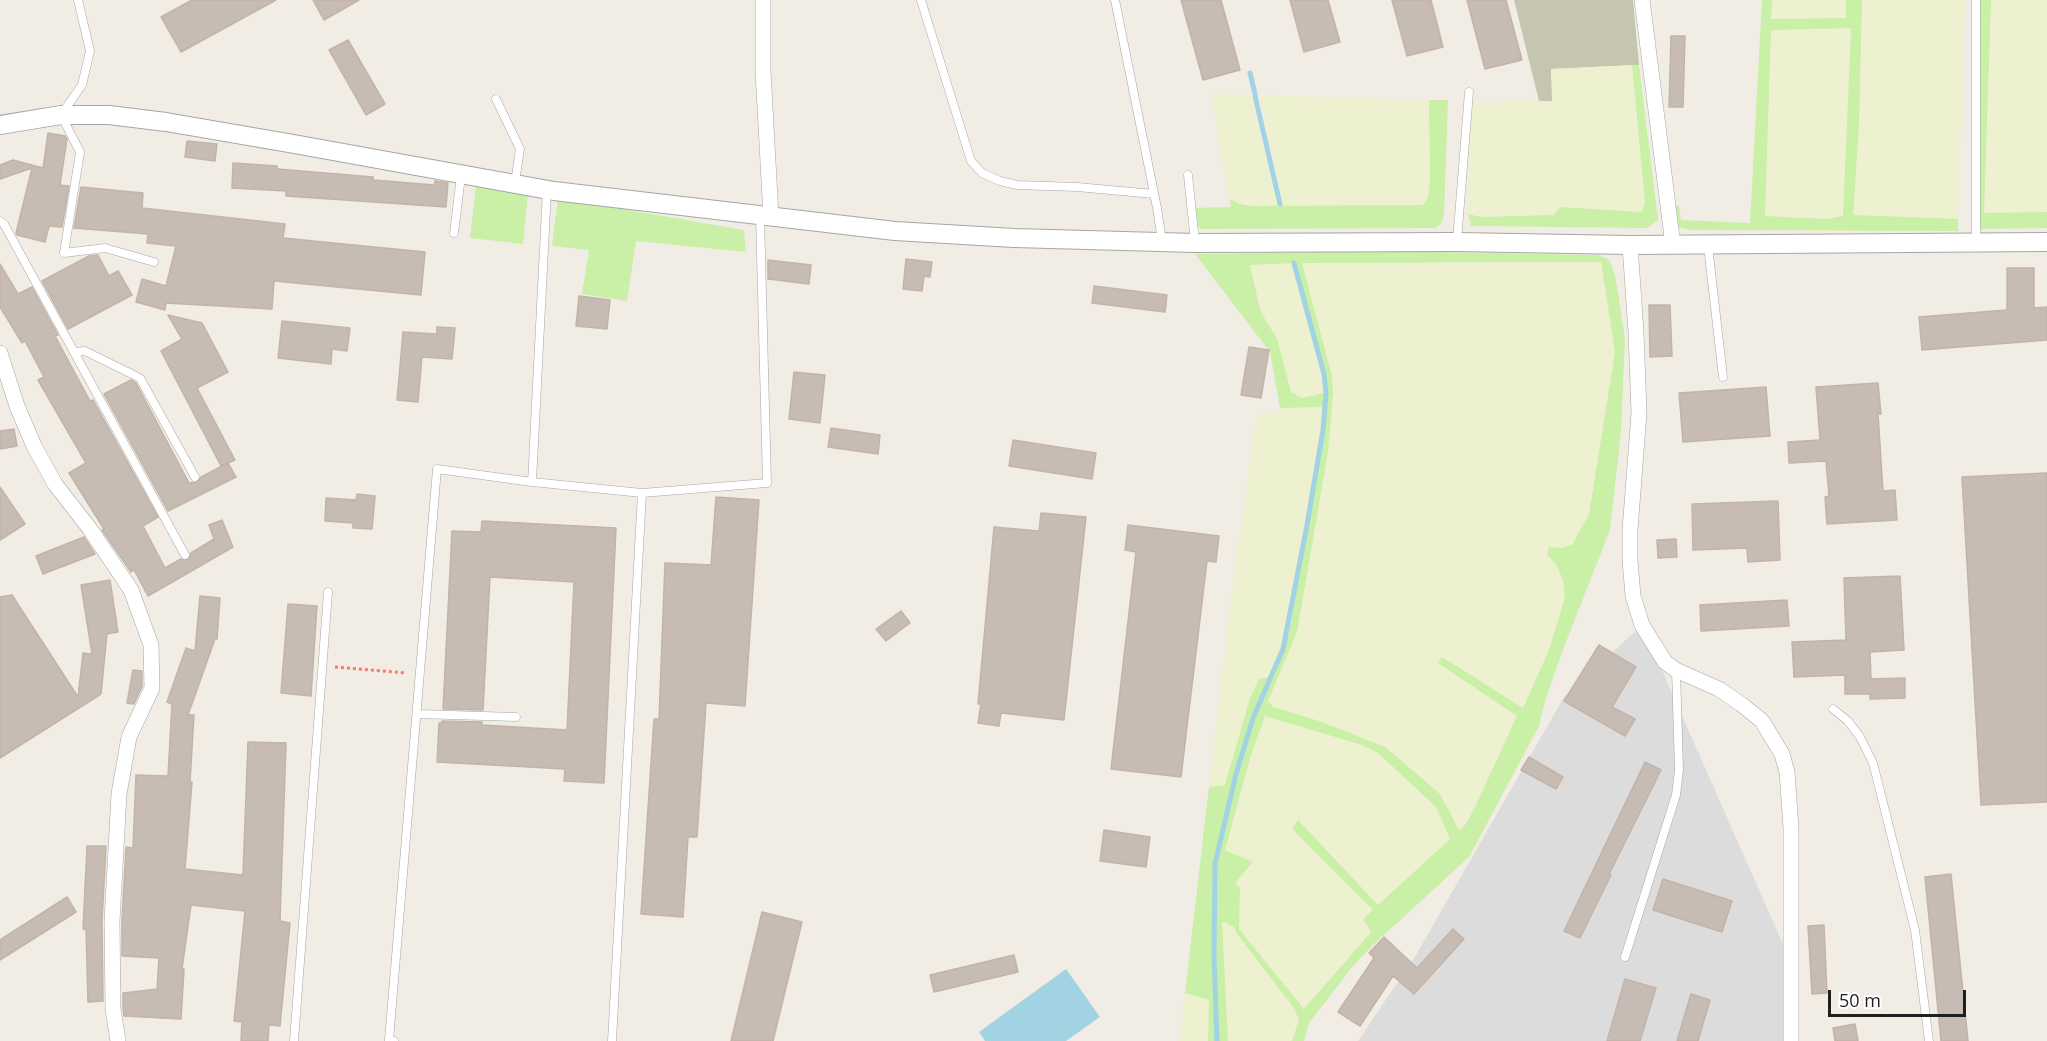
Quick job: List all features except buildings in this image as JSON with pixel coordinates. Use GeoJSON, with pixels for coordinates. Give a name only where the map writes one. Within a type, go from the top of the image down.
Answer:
{"type":"FeatureCollection","features":[{"type":"Feature","properties":{"kind":"street"},"geometry":{"type":"LineString","coordinates":[[763,0],[766,216]]}},
{"type":"Feature","properties":{"kind":"street"},"geometry":{"type":"LineString","coordinates":[[1642,0],[1673,244]]}},
{"type":"Feature","properties":{"kind":"street"},"geometry":{"type":"LineString","coordinates":[[0,125],[61,116],[110,115],[166,122],[547,190],[894,231],[1014,238],[1162,243],[1457,242],[1630,245],[2047,242]]}},
{"type":"Feature","properties":{"kind":"street"},"geometry":{"type":"LineString","coordinates":[[1630,245],[1639,413],[1630,530],[1633,596],[1642,625],[1665,662],[1676,670],[1719,689],[1741,704],[1762,721],[1782,753],[1787,772],[1791,828],[1791,1041]]}},
{"type":"Feature","properties":{"kind":"street"},"geometry":{"type":"LineString","coordinates":[[0,353],[17,406],[34,446],[56,484],[131,590],[151,645],[152,688],[129,737],[119,794],[112,921],[113,1009],[118,1041]]}},
{"type":"Feature","properties":{"kind":"lane"},"geometry":{"type":"LineString","coordinates":[[78,0],[90,51],[82,85],[61,116],[80,152],[64,253],[105,248],[154,262]]}},
{"type":"Feature","properties":{"kind":"lane"},"geometry":{"type":"LineString","coordinates":[[921,0],[971,161],[982,173],[1000,182],[1017,185],[1077,187],[1155,194]]}},
{"type":"Feature","properties":{"kind":"lane"},"geometry":{"type":"LineString","coordinates":[[1115,0],[1155,194],[1162,243]]}},
{"type":"Feature","properties":{"kind":"lane"},"geometry":{"type":"LineString","coordinates":[[1976,0],[1976,243]]}},
{"type":"Feature","properties":{"kind":"lane"},"geometry":{"type":"LineString","coordinates":[[1457,242],[1469,92]]}},
{"type":"Feature","properties":{"kind":"lane"},"geometry":{"type":"LineString","coordinates":[[496,99],[520,149],[514,184]]}},
{"type":"Feature","properties":{"kind":"lane"},"geometry":{"type":"LineString","coordinates":[[454,233],[461,174]]}},
{"type":"Feature","properties":{"kind":"lane"},"geometry":{"type":"LineString","coordinates":[[1188,175],[1195,243]]}},
{"type":"Feature","properties":{"kind":"lane"},"geometry":{"type":"LineString","coordinates":[[532,482],[547,190]]}},
{"type":"Feature","properties":{"kind":"lane"},"geometry":{"type":"LineString","coordinates":[[394,1041],[389,1041],[437,469],[532,482],[642,493],[767,483],[766,216]]}},
{"type":"Feature","properties":{"kind":"lane"},"geometry":{"type":"LineString","coordinates":[[0,221],[4,224],[185,555]]}},
{"type":"Feature","properties":{"kind":"lane"},"geometry":{"type":"LineString","coordinates":[[1708,244],[1723,377]]}},
{"type":"Feature","properties":{"kind":"lane"},"geometry":{"type":"LineString","coordinates":[[74,352],[86,351],[140,378],[195,477]]}},
{"type":"Feature","properties":{"kind":"lane"},"geometry":{"type":"LineString","coordinates":[[612,1041],[642,493]]}},
{"type":"Feature","properties":{"kind":"lane"},"geometry":{"type":"LineString","coordinates":[[294,1041],[328,592]]}},
{"type":"Feature","properties":{"kind":"lane"},"geometry":{"type":"LineString","coordinates":[[1625,957],[1676,795],[1679,750],[1676,670]]}},
{"type":"Feature","properties":{"kind":"lane"},"geometry":{"type":"LineString","coordinates":[[1833,709],[1848,721],[1860,737],[1873,763],[1915,930],[1929,1041]]}},
{"type":"Feature","properties":{"kind":"lane"},"geometry":{"type":"LineString","coordinates":[[417,714],[516,717]]}},
{"type":"Feature","properties":{"kind":"path"},"geometry":{"type":"LineString","coordinates":[[323,666],[420,675]]}},
{"type":"Feature","properties":{"kind":"shaded area"},"geometry":{"type":"Polygon","coordinates":[[[1514,0],[1633,0],[1639,65],[1551,69],[1553,101],[1539,101],[1514,0]]]}},
{"type":"Feature","properties":{"kind":"shaded area"},"geometry":{"type":"Polygon","coordinates":[[[1772,0],[1846,0],[1846,18],[1771,19],[1772,0]]]}},
{"type":"Feature","properties":{"kind":"shaded area"},"geometry":{"type":"Polygon","coordinates":[[[1862,0],[1965,0],[1958,219],[1853,216],[1859,125],[1862,0]]]}},
{"type":"Feature","properties":{"kind":"shaded area"},"geometry":{"type":"Polygon","coordinates":[[[1991,0],[2047,0],[2047,212],[1984,214],[1991,0]]]}},
{"type":"Feature","properties":{"kind":"shaded area"},"geometry":{"type":"Polygon","coordinates":[[[1851,27],[1843,216],[1826,219],[1764,216],[1771,30],[1851,27]]]}},
{"type":"Feature","properties":{"kind":"shaded area"},"geometry":{"type":"Polygon","coordinates":[[[1632,65],[1645,202],[1642,212],[1560,207],[1554,215],[1481,217],[1468,214],[1469,103],[1552,101],[1551,69],[1632,65]]]}},
{"type":"Feature","properties":{"kind":"shaded area"},"geometry":{"type":"Polygon","coordinates":[[[1211,94],[1251,95],[1278,207],[1251,206],[1230,199],[1211,94]]]}},
{"type":"Feature","properties":{"kind":"shaded area"},"geometry":{"type":"Polygon","coordinates":[[[1259,95],[1429,100],[1430,181],[1428,198],[1423,205],[1284,207],[1259,95]]]}},
{"type":"Feature","properties":{"kind":"shaded area"},"geometry":{"type":"Polygon","coordinates":[[[1601,262],[1615,352],[1589,514],[1572,545],[1561,548],[1549,547],[1547,555],[1556,564],[1563,580],[1565,597],[1549,650],[1523,708],[1443,657],[1517,716],[1474,809],[1459,830],[1451,815],[1385,747],[1273,707],[1268,701],[1297,632],[1328,452],[1333,393],[1332,376],[1302,263],[1601,262]]]}},
{"type":"Feature","properties":{"kind":"shaded area"},"geometry":{"type":"Polygon","coordinates":[[[1293,263],[1323,374],[1324,393],[1314,397],[1302,398],[1291,393],[1277,338],[1260,309],[1250,265],[1293,263]]]}},
{"type":"Feature","properties":{"kind":"shaded area"},"geometry":{"type":"Polygon","coordinates":[[[1323,407],[1322,430],[1306,525],[1282,648],[1270,677],[1259,679],[1250,698],[1225,785],[1209,787],[1234,574],[1257,413],[1281,414],[1280,408],[1323,407]]]}},
{"type":"Feature","properties":{"kind":"shaded area"},"geometry":{"type":"Polygon","coordinates":[[[1642,625],[1790,960],[1791,1041],[1358,1041],[1416,955],[1564,697],[1642,625]]]}},
{"type":"Feature","properties":{"kind":"shaded area"},"geometry":{"type":"Polygon","coordinates":[[[1265,716],[1362,745],[1378,753],[1436,807],[1450,839],[1378,905],[1299,821],[1292,829],[1373,910],[1371,932],[1303,1009],[1239,929],[1240,888],[1234,883],[1225,851],[1251,755],[1265,716]]]}},
{"type":"Feature","properties":{"kind":"shaded area"},"geometry":{"type":"Polygon","coordinates":[[[1221,921],[1234,927],[1293,1007],[1299,1019],[1292,1041],[1228,1041],[1221,921]]]}},
{"type":"Feature","properties":{"kind":"shaded area"},"geometry":{"type":"Polygon","coordinates":[[[1185,993],[1210,1000],[1208,1041],[1180,1041],[1185,993]]]}},
{"type":"Feature","properties":{"kind":"green space"},"geometry":{"type":"Polygon","coordinates":[[[1762,0],[1772,0],[1771,19],[1846,18],[1846,0],[1862,0],[1859,125],[1853,215],[1958,219],[1958,231],[1693,230],[1676,227],[1673,203],[1679,206],[1681,220],[1750,223],[1762,0]],[[1851,28],[1771,30],[1765,216],[1826,219],[1843,216],[1851,28]]]}},
{"type":"Feature","properties":{"kind":"green space"},"geometry":{"type":"Polygon","coordinates":[[[1973,0],[1991,0],[1984,213],[2047,212],[2047,228],[1975,229],[1973,0]]]}},
{"type":"Feature","properties":{"kind":"green space"},"geometry":{"type":"Polygon","coordinates":[[[1632,65],[1639,65],[1658,220],[1647,228],[1471,226],[1468,214],[1481,217],[1554,215],[1560,207],[1642,212],[1645,202],[1632,65]]]}},
{"type":"Feature","properties":{"kind":"green space"},"geometry":{"type":"Polygon","coordinates":[[[1429,100],[1448,100],[1444,216],[1441,224],[1435,228],[1201,229],[1196,225],[1190,208],[1231,207],[1230,199],[1251,206],[1423,205],[1428,198],[1430,181],[1429,100]]]}},
{"type":"Feature","properties":{"kind":"green space"},"geometry":{"type":"Polygon","coordinates":[[[476,186],[528,193],[523,244],[470,238],[476,186]]]}},
{"type":"Feature","properties":{"kind":"green space"},"geometry":{"type":"Polygon","coordinates":[[[558,198],[744,230],[746,252],[636,241],[627,301],[582,294],[589,250],[552,246],[558,198]]]}},
{"type":"Feature","properties":{"kind":"green space"},"geometry":{"type":"Polygon","coordinates":[[[1382,251],[1597,255],[1608,259],[1612,266],[1625,339],[1621,433],[1610,530],[1564,647],[1545,701],[1539,726],[1469,857],[1353,966],[1309,1023],[1304,1041],[1292,1041],[1299,1019],[1293,1007],[1234,927],[1222,921],[1228,1041],[1218,1041],[1215,955],[1216,864],[1237,775],[1254,719],[1273,678],[1291,623],[1324,430],[1327,393],[1325,373],[1295,263],[1250,265],[1260,309],[1277,338],[1291,392],[1302,398],[1324,393],[1323,407],[1280,408],[1270,352],[1195,254],[1382,251]],[[1601,262],[1302,263],[1332,376],[1333,393],[1328,452],[1297,632],[1268,701],[1273,707],[1319,721],[1385,747],[1440,794],[1459,830],[1465,825],[1474,809],[1517,716],[1438,663],[1442,657],[1523,708],[1549,650],[1565,597],[1563,580],[1556,564],[1547,555],[1549,547],[1561,548],[1572,545],[1589,514],[1615,352],[1601,262]],[[1265,716],[1251,755],[1225,850],[1253,862],[1235,883],[1240,888],[1239,929],[1304,1009],[1371,932],[1363,919],[1373,910],[1292,829],[1298,820],[1378,905],[1450,839],[1436,807],[1378,753],[1362,745],[1265,716]]]}},
{"type":"Feature","properties":{"kind":"green space"},"geometry":{"type":"Polygon","coordinates":[[[1270,677],[1256,707],[1234,774],[1213,864],[1216,1041],[1208,1041],[1209,1000],[1185,993],[1209,787],[1225,785],[1250,698],[1259,679],[1270,677]]]}},
{"type":"Feature","properties":{"kind":"water"},"geometry":{"type":"Polygon","coordinates":[[[1066,969],[1100,1017],[1066,1041],[985,1041],[979,1032],[1066,969]]]}},
{"type":"Feature","properties":{"kind":"waterway"},"geometry":{"type":"LineString","coordinates":[[1250,73],[1255,94]]}},
{"type":"Feature","properties":{"kind":"waterway"},"geometry":{"type":"LineString","coordinates":[[1255,96],[1280,204]]}},
{"type":"Feature","properties":{"kind":"waterway"},"geometry":{"type":"LineString","coordinates":[[1217,1041],[1214,955],[1215,864],[1236,774],[1253,718],[1283,649],[1323,430],[1326,393],[1324,374],[1294,263]]}}]}
